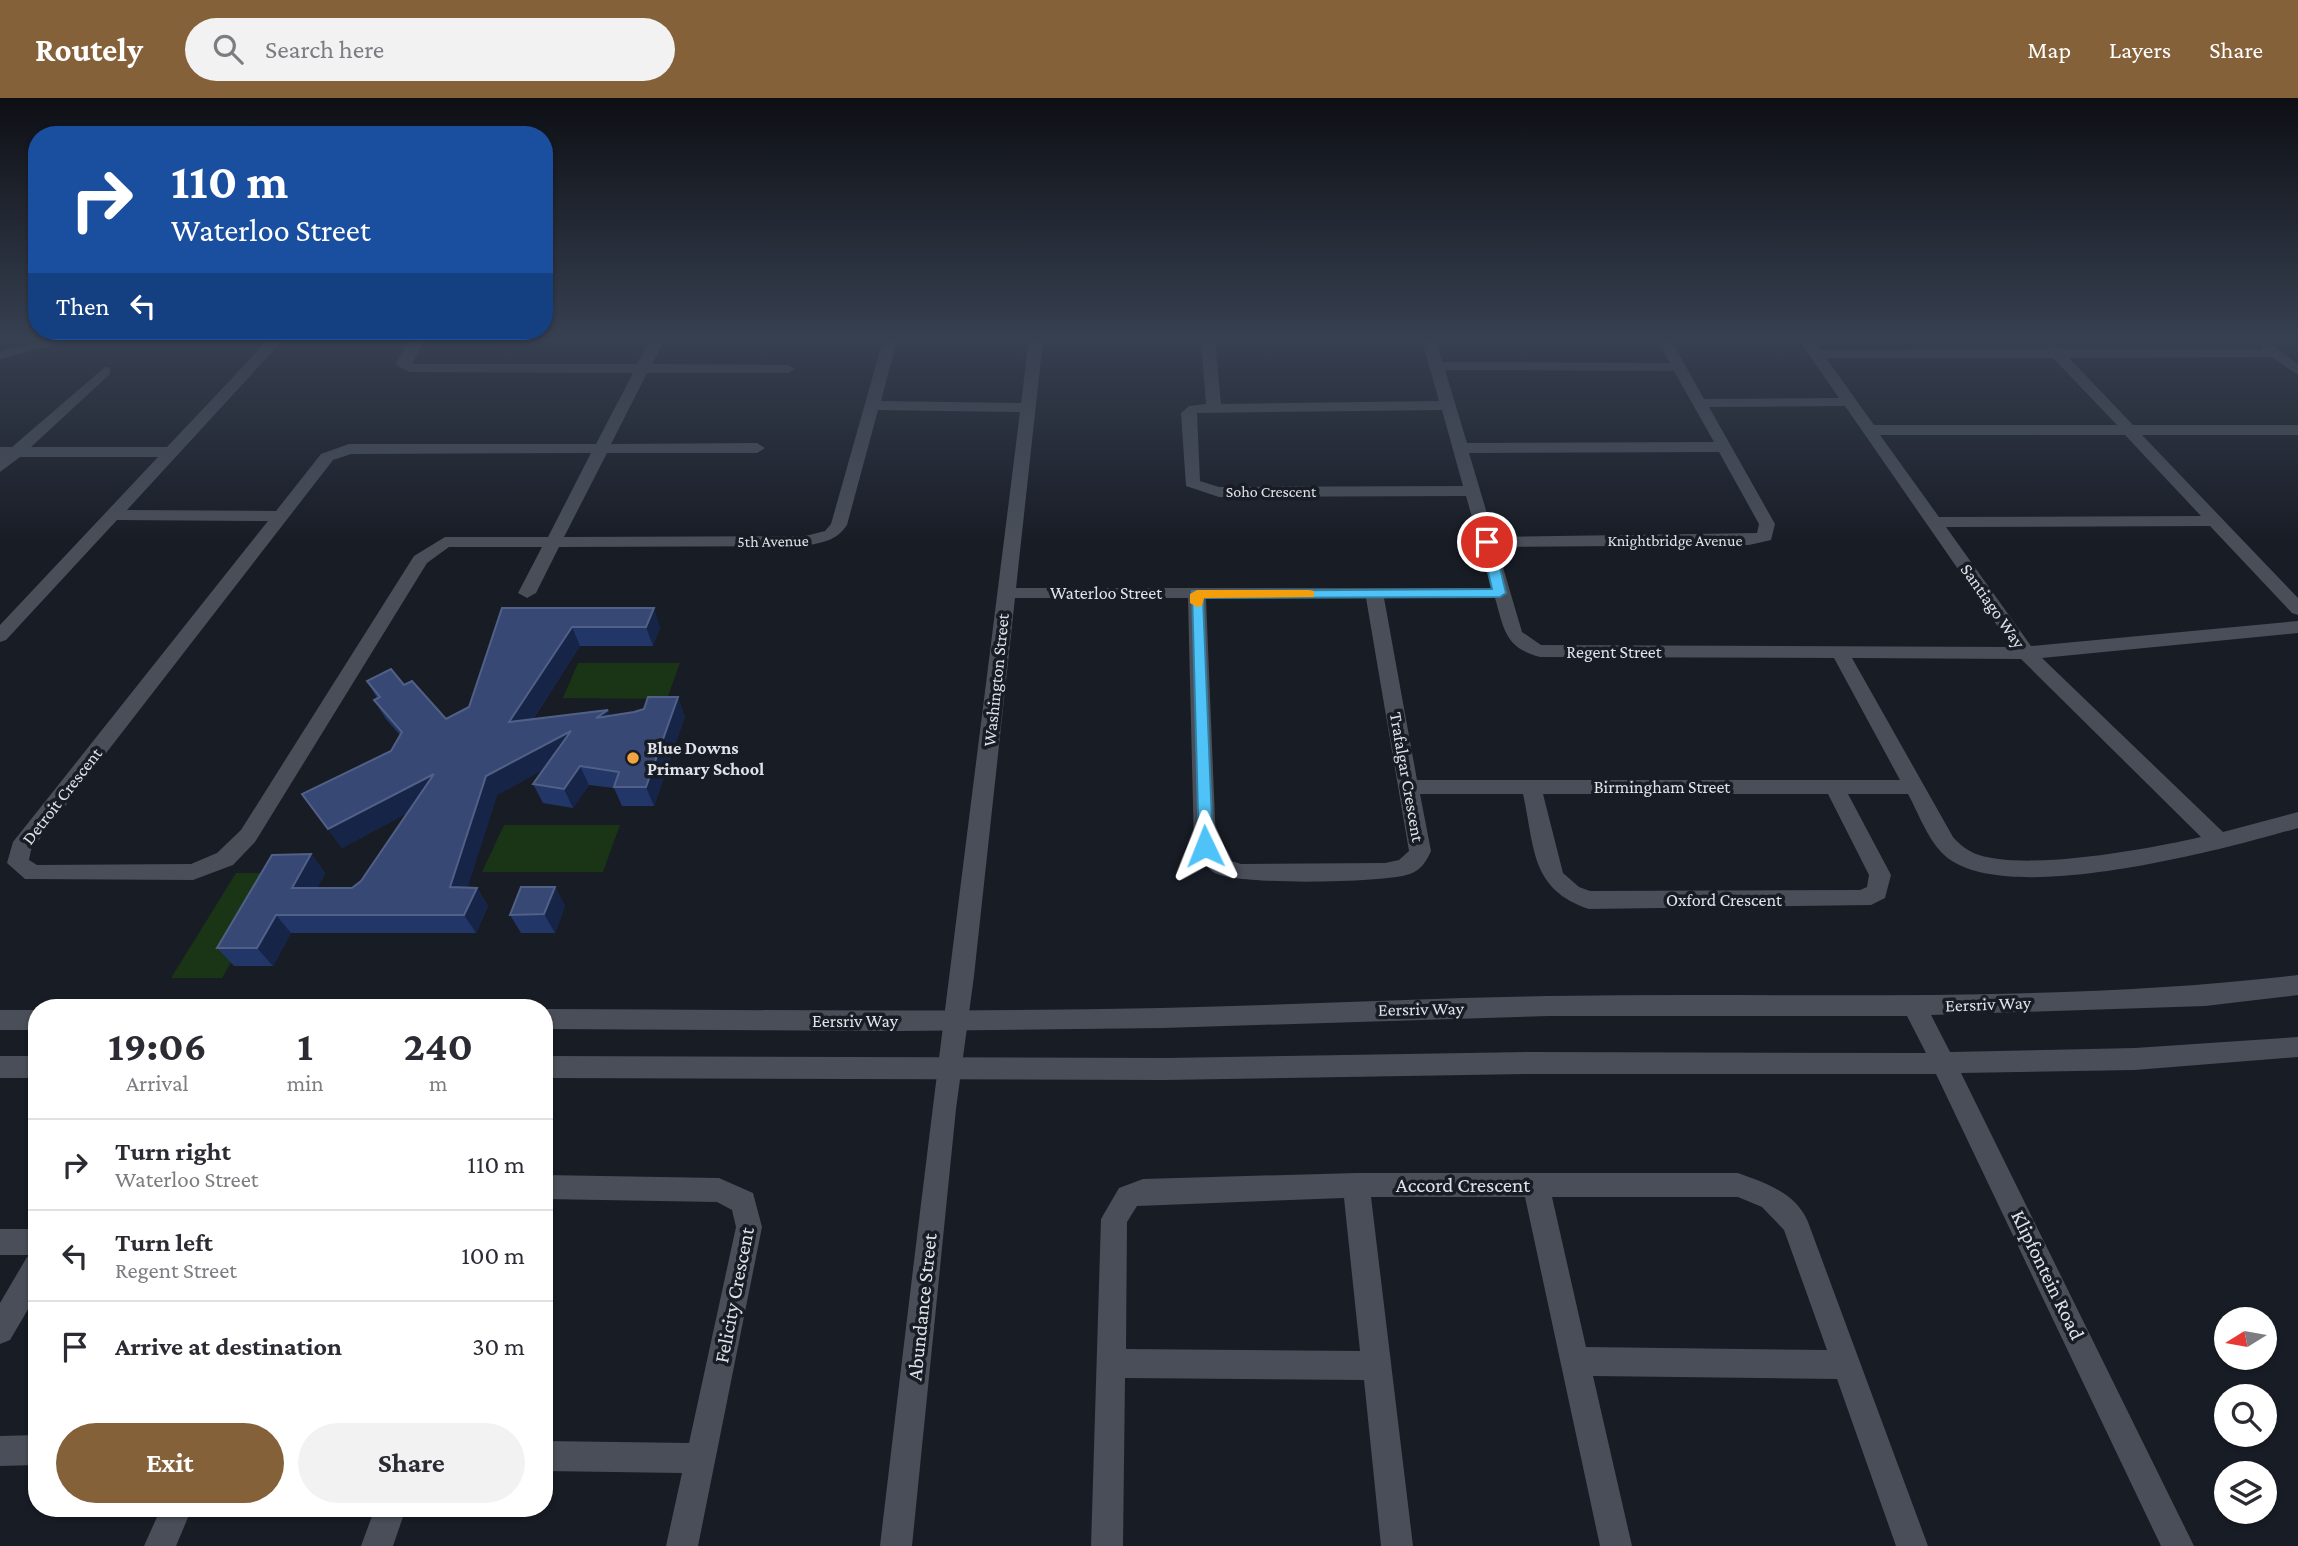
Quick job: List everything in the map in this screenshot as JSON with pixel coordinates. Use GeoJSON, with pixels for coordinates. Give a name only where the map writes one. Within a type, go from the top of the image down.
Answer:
{"type":"FeatureCollection","features":[{"type":"Feature","properties":{"kind":"street"},"geometry":{"type":"LineString","coordinates":[[0,467],[8,452],[61,408]]}},
{"type":"Feature","properties":{"kind":"street"},"geometry":{"type":"LineString","coordinates":[[0,636],[213,408]]}},
{"type":"Feature","properties":{"kind":"street"},"geometry":{"type":"LineString","coordinates":[[527,593],[622,408]]}},
{"type":"Feature","properties":{"kind":"street","name":"5th Avenue"},"geometry":{"type":"LineString","coordinates":[[551,542],[805,541],[827,538],[839,525],[872,408]]}},
{"type":"Feature","properties":{"kind":"street"},"geometry":{"type":"LineString","coordinates":[[1005,408],[1027,408]]}},
{"type":"Feature","properties":{"kind":"street","name":"Washington Street"},"geometry":{"type":"LineString","coordinates":[[950,1068],[1027,408]]}},
{"type":"Feature","properties":{"kind":"street","name":"Soho Crescent"},"geometry":{"type":"LineString","coordinates":[[1205,408],[1188,413],[1192,483],[1206,490],[1474,491]]}},
{"type":"Feature","properties":{"kind":"street","name":"Regent Street"},"geometry":{"type":"LineString","coordinates":[[1449,408],[1500,593],[1514,634],[1530,648],[1541,651],[2026,653],[2298,627]]}},
{"type":"Feature","properties":{"kind":"street","name":"Knightbridge Avenue"},"geometry":{"type":"LineString","coordinates":[[1487,542],[1749,540],[1765,536],[1767,524],[1701,408]]}},
{"type":"Feature","properties":{"kind":"street","name":"Santiago Way"},"geometry":{"type":"LineString","coordinates":[[1855,408],[2026,653],[2218,841]]}},
{"type":"Feature","properties":{"kind":"street"},"geometry":{"type":"LineString","coordinates":[[2109,408],[2298,608]]}},
{"type":"Feature","properties":{"kind":"street"},"geometry":{"type":"LineString","coordinates":[[1870,430],[2298,430]]}},
{"type":"Feature","properties":{"kind":"street"},"geometry":{"type":"LineString","coordinates":[[1461,448],[1722,447]]}},
{"type":"Feature","properties":{"kind":"street","name":"Detroit Crescent"},"geometry":{"type":"LineString","coordinates":[[551,542],[445,542],[425,555],[248,835],[225,859],[193,872],[26,871],[18,863],[21,848],[327,457],[343,450],[757,448]]}},
{"type":"Feature","properties":{"kind":"street"},"geometry":{"type":"LineString","coordinates":[[8,452],[172,452]]}},
{"type":"Feature","properties":{"kind":"street"},"geometry":{"type":"LineString","coordinates":[[115,515],[279,516]]}},
{"type":"Feature","properties":{"kind":"street"},"geometry":{"type":"LineString","coordinates":[[1934,522],[2216,522]]}},
{"type":"Feature","properties":{"kind":"street","name":"Waterloo Street"},"geometry":{"type":"LineString","coordinates":[[1006,593],[1500,593]]}},
{"type":"Feature","properties":{"kind":"street","name":"Trafalgar Crescent"},"geometry":{"type":"LineString","coordinates":[[1197,594],[1205,846],[1220,866],[1241,872],[1385,871],[1406,867],[1414,862],[1420,851],[1374,594]]}},
{"type":"Feature","properties":{"kind":"street"},"geometry":{"type":"LineString","coordinates":[[1840,653],[1945,844],[1962,857],[1985,865],[2074,864],[2218,841],[2298,820]]}},
{"type":"Feature","properties":{"kind":"street","name":"Birmingham Street"},"geometry":{"type":"LineString","coordinates":[[1408,787],[1915,787]]}},
{"type":"Feature","properties":{"kind":"street","name":"Oxford Crescent"},"geometry":{"type":"LineString","coordinates":[[1531,787],[1553,877],[1571,893],[1589,900],[1863,899],[1877,891],[1881,875],[1835,788]]}},
{"type":"Feature","properties":{"kind":"street","name":"Eersriv Way"},"geometry":{"type":"LineString","coordinates":[[553,1019],[956,1020],[1163,1018],[1536,1007],[1914,1006],[2205,996],[2298,985]]}},
{"type":"Feature","properties":{"kind":"street","name":"Klipfontein Road"},"geometry":{"type":"LineString","coordinates":[[1914,1006],[1944,1062],[2178,1546]]}},
{"type":"Feature","properties":{"kind":"street"},"geometry":{"type":"LineString","coordinates":[[0,1020],[28,1020]]}},
{"type":"Feature","properties":{"kind":"street"},"geometry":{"type":"LineString","coordinates":[[553,1067],[950,1068],[1944,1062],[2135,1059],[2298,1047]]}},
{"type":"Feature","properties":{"kind":"street"},"geometry":{"type":"LineString","coordinates":[[0,1067],[28,1067]]}},
{"type":"Feature","properties":{"kind":"street","name":"Abundance Street"},"geometry":{"type":"LineString","coordinates":[[896,1546],[950,1068]]}},
{"type":"Feature","properties":{"kind":"street"},"geometry":{"type":"LineString","coordinates":[[1356,1185],[1397,1546]]}},
{"type":"Feature","properties":{"kind":"street","name":"Accord Crescent"},"geometry":{"type":"LineString","coordinates":[[1107,1546],[1114,1219],[1128,1197],[1143,1191],[1356,1185],[1738,1185],[1771,1198],[1795,1222],[1849,1365],[1912,1546]]}},
{"type":"Feature","properties":{"kind":"street"},"geometry":{"type":"LineString","coordinates":[[1536,1185],[1616,1546]]}},
{"type":"Feature","properties":{"kind":"street","name":"Felicity Crescent"},"geometry":{"type":"LineString","coordinates":[[553,1187],[719,1190],[744,1202],[749,1227],[682,1546]]}},
{"type":"Feature","properties":{"kind":"street"},"geometry":{"type":"LineString","coordinates":[[0,1242],[28,1242]]}},
{"type":"Feature","properties":{"kind":"street"},"geometry":{"type":"LineString","coordinates":[[0,1330],[28,1282]]}},
{"type":"Feature","properties":{"kind":"street"},"geometry":{"type":"LineString","coordinates":[[1575,1361],[1849,1365]]}},
{"type":"Feature","properties":{"kind":"street"},"geometry":{"type":"LineString","coordinates":[[1111,1363],[1376,1366]]}},
{"type":"Feature","properties":{"kind":"street"},"geometry":{"type":"LineString","coordinates":[[0,1451],[28,1450]]}},
{"type":"Feature","properties":{"kind":"street"},"geometry":{"type":"LineString","coordinates":[[553,1456],[702,1458]]}},
{"type":"Feature","properties":{"kind":"street"},"geometry":{"type":"LineString","coordinates":[[160,1546],[173,1517]]}},
{"type":"Feature","properties":{"kind":"street"},"geometry":{"type":"LineString","coordinates":[[377,1546],[388,1517]]}},
{"type":"Feature","properties":{"kind":"green space"},"geometry":{"type":"Polygon","coordinates":[[[578,663],[680,663],[667,699],[563,698],[578,663]]]}},
{"type":"Feature","properties":{"kind":"green space"},"geometry":{"type":"Polygon","coordinates":[[[504,825],[620,825],[603,872],[482,872],[504,825]]]}},
{"type":"Feature","properties":{"kind":"green space"},"geometry":{"type":"Polygon","coordinates":[[[236,873],[284,873],[222,978],[171,978],[236,873]]]}},
{"type":"Feature","properties":{"kind":"building"},"geometry":{"type":"Polygon","coordinates":[[[502,608],[654,608],[646,627],[572,627],[509,722],[608,710],[596,718],[644,709],[648,697],[678,697],[646,787],[614,787],[619,772],[580,766],[564,789],[533,784],[571,731],[486,776],[450,887],[477,888],[464,915],[276,915],[257,948],[217,948],[272,855],[311,854],[292,888],[352,888],[361,881],[434,774],[328,829],[302,794],[391,751],[402,732],[374,700],[380,697],[367,681],[391,669],[404,685],[412,681],[446,719],[469,707],[502,608]]]}},
{"type":"Feature","properties":{"kind":"building"},"geometry":{"type":"Polygon","coordinates":[[[521,887],[555,887],[544,914],[510,915],[521,887]]]}},
{"type":"Feature","properties":{"kind":"slow traffic"},"geometry":{"type":"LineString","coordinates":[[1197,603],[1197,594],[1309,594]]}},
{"type":"Feature","properties":{"kind":"place","name":"Blue Downs Primary School"},"geometry":{"type":"Point","coordinates":[633,758]}},
{"type":"Feature","properties":{"kind":"route"},"geometry":{"type":"LineString","coordinates":[[1205,846],[1197,594],[1500,593],[1487,542]]}}]}
